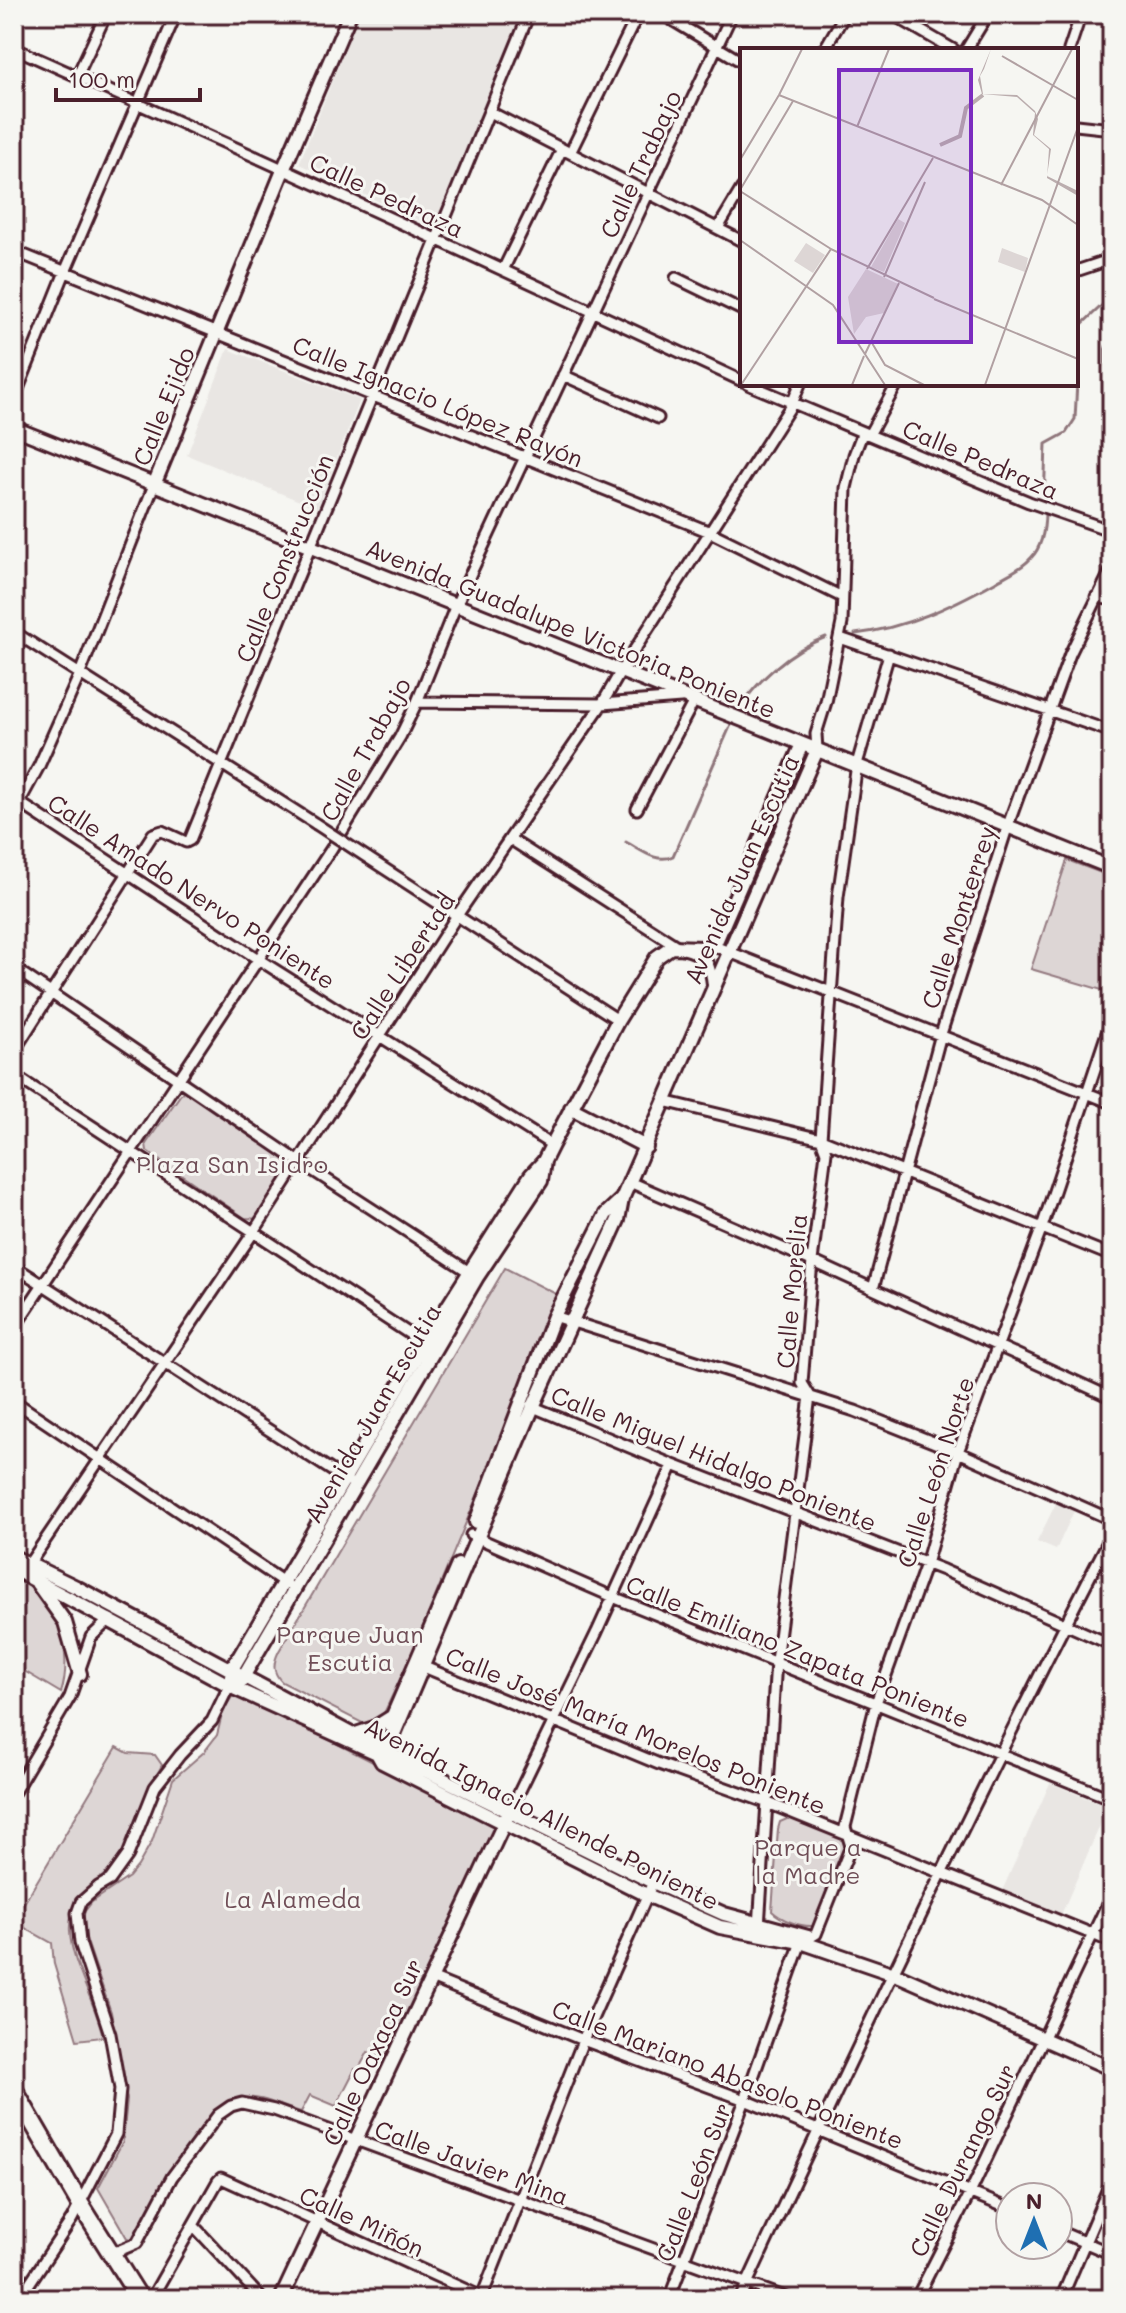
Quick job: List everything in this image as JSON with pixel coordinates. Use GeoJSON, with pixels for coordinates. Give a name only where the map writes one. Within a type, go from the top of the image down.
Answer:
{"type":"FeatureCollection","features":[{"type":"Feature","properties":{"kind":"highway"},"geometry":{"type":"LineString","coordinates":[[14,2090],[140,2299]]}},
{"type":"Feature","properties":{"kind":"main road","name":"Calle Ejido"},"geometry":{"type":"LineString","coordinates":[[154,485],[347,15]]}},
{"type":"Feature","properties":{"kind":"main road","name":"Avenida Guadalupe Victoria Poniente"},"geometry":{"type":"LineString","coordinates":[[14,428],[1112,868]]}},
{"type":"Feature","properties":{"kind":"main road","name":"Avenida Juan Escutia"},"geometry":{"type":"LineString","coordinates":[[233,1686],[232,1669],[289,1585],[473,1274],[541,1181],[544,1161],[571,1108],[618,1020],[657,957],[671,947],[714,946],[802,744]]}},
{"type":"Feature","properties":{"kind":"main road","name":"Avenida Juan Escutia"},"geometry":{"type":"LineString","coordinates":[[528,1404],[572,1321],[618,1220],[622,1199],[817,750]]}},
{"type":"Feature","properties":{"kind":"main road"},"geometry":{"type":"LineString","coordinates":[[571,1108],[646,1147]]}},
{"type":"Feature","properties":{"kind":"main road","name":"Avenida Juan Escutia"},"geometry":{"type":"LineString","coordinates":[[382,1752],[528,1404],[554,1316],[606,1214],[622,1199]]}},
{"type":"Feature","properties":{"kind":"main road","name":"Avenida Ignacio Allende Poniente"},"geometry":{"type":"LineString","coordinates":[[14,1557],[261,1684],[647,1895],[720,1927],[759,1929]]}},
{"type":"Feature","properties":{"kind":"main road","name":"Avenida Ignacio Allende Poniente"},"geometry":{"type":"LineString","coordinates":[[14,1569],[233,1686],[382,1752]]}},
{"type":"Feature","properties":{"kind":"main road"},"geometry":{"type":"LineString","coordinates":[[35,1580],[65,1622],[80,1674]]}},
{"type":"Feature","properties":{"kind":"main road","name":"Avenida Juan Escutia"},"geometry":{"type":"LineString","coordinates":[[233,1686],[253,1661],[289,1585]]}},
{"type":"Feature","properties":{"kind":"main road"},"geometry":{"type":"LineString","coordinates":[[253,1661],[261,1684]]}},
{"type":"Feature","properties":{"kind":"main road","name":"Avenida Juan Escutia"},"geometry":{"type":"LineString","coordinates":[[382,1752],[393,1716],[420,1662]]}},
{"type":"Feature","properties":{"kind":"main road"},"geometry":{"type":"LineString","coordinates":[[353,1735],[374,1728],[393,1716]]}},
{"type":"Feature","properties":{"kind":"main road","name":"Avenida Ignacio Allende Poniente"},"geometry":{"type":"LineString","coordinates":[[507,1818],[759,1929],[806,1940],[894,1974],[1112,2069]]}},
{"type":"Feature","properties":{"kind":"main road","name":"Calle Oaxaca Sur"},"geometry":{"type":"LineString","coordinates":[[281,2299],[507,1818]]}},
{"type":"Feature","properties":{"kind":"street"},"geometry":{"type":"LineString","coordinates":[[14,399],[176,14]]}},
{"type":"Feature","properties":{"kind":"street","name":"Calle Construcción"},"geometry":{"type":"LineString","coordinates":[[14,1051],[157,831],[186,842],[190,840],[529,14]]}},
{"type":"Feature","properties":{"kind":"street"},"geometry":{"type":"LineString","coordinates":[[503,270],[638,14]]}},
{"type":"Feature","properties":{"kind":"street"},"geometry":{"type":"LineString","coordinates":[[662,14],[740,61]]}},
{"type":"Feature","properties":{"kind":"street","name":"Calle Trabajo"},"geometry":{"type":"LineString","coordinates":[[14,1328],[332,848],[400,737],[456,605],[732,14]]}},
{"type":"Feature","properties":{"kind":"street"},"geometry":{"type":"LineString","coordinates":[[825,48],[845,14]]}},
{"type":"Feature","properties":{"kind":"street"},"geometry":{"type":"LineString","coordinates":[[892,14],[951,48]]}},
{"type":"Feature","properties":{"kind":"street"},"geometry":{"type":"LineString","coordinates":[[967,48],[988,14]]}},
{"type":"Feature","properties":{"kind":"street"},"geometry":{"type":"LineString","coordinates":[[1070,48],[1081,14]]}},
{"type":"Feature","properties":{"kind":"street"},"geometry":{"type":"LineString","coordinates":[[77,76],[102,23]]}},
{"type":"Feature","properties":{"kind":"street","name":"Calle Pedraza"},"geometry":{"type":"LineString","coordinates":[[14,48],[284,168],[435,241],[740,380]]}},
{"type":"Feature","properties":{"kind":"street"},"geometry":{"type":"LineString","coordinates":[[490,112],[740,240]]}},
{"type":"Feature","properties":{"kind":"street"},"geometry":{"type":"LineString","coordinates":[[1078,125],[1112,129]]}},
{"type":"Feature","properties":{"kind":"street"},"geometry":{"type":"LineString","coordinates":[[718,228],[740,191]]}},
{"type":"Feature","properties":{"kind":"street","name":"Calle Ignacio López Rayón"},"geometry":{"type":"LineString","coordinates":[[14,251],[710,532],[842,597]]}},
{"type":"Feature","properties":{"kind":"street"},"geometry":{"type":"LineString","coordinates":[[1078,270],[1112,259]]}},
{"type":"Feature","properties":{"kind":"street"},"geometry":{"type":"LineString","coordinates":[[676,278],[740,309]]}},
{"type":"Feature","properties":{"kind":"street"},"geometry":{"type":"LineString","coordinates":[[1112,349],[1112,365]]}},
{"type":"Feature","properties":{"kind":"street"},"geometry":{"type":"LineString","coordinates":[[563,375],[658,418]]}},
{"type":"Feature","properties":{"kind":"street","name":"Calle Pedraza"},"geometry":{"type":"LineString","coordinates":[[752,386],[1029,502],[1112,531]]}},
{"type":"Feature","properties":{"kind":"street","name":"Calle Libertad"},"geometry":{"type":"LineString","coordinates":[[29,1564],[253,1233],[456,917],[602,704],[792,404],[799,386]]}},
{"type":"Feature","properties":{"kind":"street"},"geometry":{"type":"LineString","coordinates":[[816,734],[840,638],[846,488],[854,455],[893,386]]}},
{"type":"Feature","properties":{"kind":"street","name":"Calle Ejido"},"geometry":{"type":"LineString","coordinates":[[14,812],[79,676],[154,485]]}},
{"type":"Feature","properties":{"kind":"street","name":"Calle Monterrey"},"geometry":{"type":"LineString","coordinates":[[873,1289],[941,1034],[1008,825],[1049,709],[1096,597],[1112,568]]}},
{"type":"Feature","properties":{"kind":"street"},"geometry":{"type":"LineString","coordinates":[[1096,597],[1112,600]]}},
{"type":"Feature","properties":{"kind":"street"},"geometry":{"type":"LineString","coordinates":[[14,632],[618,1020]]}},
{"type":"Feature","properties":{"kind":"street"},"geometry":{"type":"LineString","coordinates":[[840,638],[1112,732]]}},
{"type":"Feature","properties":{"kind":"street","name":"Calle Morelia"},"geometry":{"type":"LineString","coordinates":[[759,1929],[776,1661],[810,1396],[802,1383],[812,1261],[826,1152],[821,1139],[838,897],[857,764],[884,652]]}},
{"type":"Feature","properties":{"kind":"street"},"geometry":{"type":"LineString","coordinates":[[417,702],[602,704],[692,698]]}},
{"type":"Feature","properties":{"kind":"street"},"geometry":{"type":"LineString","coordinates":[[637,809],[692,698]]}},
{"type":"Feature","properties":{"kind":"street","name":"Avenida Juan Escutia"},"geometry":{"type":"LineString","coordinates":[[802,744],[816,734]]}},
{"type":"Feature","properties":{"kind":"street","name":"Avenida Juan Escutia"},"geometry":{"type":"LineString","coordinates":[[816,734],[817,750]]}},
{"type":"Feature","properties":{"kind":"street","name":"Calle Amado Nervo Poniente"},"geometry":{"type":"LineString","coordinates":[[17,801],[258,959],[552,1145]]}},
{"type":"Feature","properties":{"kind":"street"},"geometry":{"type":"LineString","coordinates":[[510,839],[680,948],[699,953],[707,960],[713,988]]}},
{"type":"Feature","properties":{"kind":"street"},"geometry":{"type":"LineString","coordinates":[[714,946],[1112,1103]]}},
{"type":"Feature","properties":{"kind":"street"},"geometry":{"type":"LineString","coordinates":[[14,968],[298,1161],[473,1274]]}},
{"type":"Feature","properties":{"kind":"street","name":"Calle León Norte"},"geometry":{"type":"LineString","coordinates":[[806,1940],[816,1934],[851,1846],[845,1827],[876,1703],[926,1564],[958,1452],[1042,1227],[1112,1018]]}},
{"type":"Feature","properties":{"kind":"street"},"geometry":{"type":"LineString","coordinates":[[14,1075],[429,1347]]}},
{"type":"Feature","properties":{"kind":"street"},"geometry":{"type":"LineString","coordinates":[[664,1101],[821,1139],[1112,1256]]}},
{"type":"Feature","properties":{"kind":"street"},"geometry":{"type":"LineString","coordinates":[[630,1182],[998,1347],[1111,1394]]}},
{"type":"Feature","properties":{"kind":"street"},"geometry":{"type":"LineString","coordinates":[[14,1266],[350,1483]]}},
{"type":"Feature","properties":{"kind":"street"},"geometry":{"type":"LineString","coordinates":[[554,1316],[810,1396],[958,1452],[1112,1520]]}},
{"type":"Feature","properties":{"kind":"street"},"geometry":{"type":"LineString","coordinates":[[14,1401],[289,1585]]}},
{"type":"Feature","properties":{"kind":"street","name":"Calle Miguel Hidalgo Poniente"},"geometry":{"type":"LineString","coordinates":[[528,1404],[673,1465],[926,1564],[1112,1645]]}},
{"type":"Feature","properties":{"kind":"street","name":"Calle Oaxaca Sur"},"geometry":{"type":"LineString","coordinates":[[507,1818],[673,1465]]}},
{"type":"Feature","properties":{"kind":"street"},"geometry":{"type":"LineString","coordinates":[[740,2299],[941,1872],[1112,1534]]}},
{"type":"Feature","properties":{"kind":"street","name":"Calle Emiliano Zapata Poniente"},"geometry":{"type":"LineString","coordinates":[[474,1537],[613,1597],[1112,1799]]}},
{"type":"Feature","properties":{"kind":"street"},"geometry":{"type":"LineString","coordinates":[[14,1792],[57,1722],[80,1674],[91,1637],[110,1619]]}},
{"type":"Feature","properties":{"kind":"street","name":"Calle José María Morelos Poniente"},"geometry":{"type":"LineString","coordinates":[[420,1662],[659,1764],[768,1803],[1112,1942]]}},
{"type":"Feature","properties":{"kind":"street"},"geometry":{"type":"LineString","coordinates":[[19,2299],[72,2219],[116,2134],[120,2089],[110,2034],[80,1943],[77,1913],[81,1902],[110,1880],[128,1855],[155,1787],[212,1721],[233,1686]]}},
{"type":"Feature","properties":{"kind":"street"},"geometry":{"type":"LineString","coordinates":[[482,2298],[583,2040],[653,1882]]}},
{"type":"Feature","properties":{"kind":"street","name":"Calle Durango Sur"},"geometry":{"type":"LineString","coordinates":[[916,2299],[971,2191],[1112,1894]]}},
{"type":"Feature","properties":{"kind":"street","name":"Calle León Sur"},"geometry":{"type":"LineString","coordinates":[[669,2299],[806,1940]]}},
{"type":"Feature","properties":{"kind":"street","name":"Calle Mariano Abasolo Poniente"},"geometry":{"type":"LineString","coordinates":[[431,1978],[583,2040],[745,2100],[994,2202]]}},
{"type":"Feature","properties":{"kind":"street","name":"Calle Javier Mina"},"geometry":{"type":"LineString","coordinates":[[113,2253],[137,2243],[172,2177],[218,2115],[231,2106],[258,2104],[790,2299]]}},
{"type":"Feature","properties":{"kind":"street","name":"Calle Miñón"},"geometry":{"type":"LineString","coordinates":[[193,2225],[221,2178],[482,2298]]}},
{"type":"Feature","properties":{"kind":"street"},"geometry":{"type":"LineString","coordinates":[[1061,2299],[1112,2179]]}},
{"type":"Feature","properties":{"kind":"street"},"geometry":{"type":"LineString","coordinates":[[151,2299],[193,2225],[262,2299]]}},
{"type":"Feature","properties":{"kind":"street"},"geometry":{"type":"LineString","coordinates":[[1074,2238],[1112,2254]]}},
{"type":"Feature","properties":{"kind":"shaded area"},"geometry":{"type":"Polygon","coordinates":[[[359,14],[522,14],[433,227],[299,164],[359,14]]]}},
{"type":"Feature","properties":{"kind":"shaded area"},"geometry":{"type":"Polygon","coordinates":[[[228,349],[360,400],[317,508],[187,455],[228,349]]]}},
{"type":"Feature","properties":{"kind":"shaded area"},"geometry":{"type":"Polygon","coordinates":[[[1056,1503],[1074,1511],[1056,1550],[1037,1542],[1056,1503]]]}},
{"type":"Feature","properties":{"kind":"shaded area"},"geometry":{"type":"Polygon","coordinates":[[[1050,1783],[1108,1807],[1061,1915],[1002,1891],[1050,1783]]]}},
{"type":"Feature","properties":{"kind":"green space"},"geometry":{"type":"Polygon","coordinates":[[[1067,860],[1112,877],[1112,993],[1031,969],[1067,860]]]}},
{"type":"Feature","properties":{"kind":"green space","name":"Plaza San Isidro"},"geometry":{"type":"Polygon","coordinates":[[[183,1091],[188,1091],[291,1156],[294,1164],[259,1219],[245,1218],[147,1151],[146,1144],[183,1091]]]}},
{"type":"Feature","properties":{"kind":"green space","name":"Parque Juan Escutia"},"geometry":{"type":"Polygon","coordinates":[[[505,1268],[560,1296],[409,1660],[379,1724],[370,1727],[282,1682],[275,1671],[276,1660],[505,1268]]]}},
{"type":"Feature","properties":{"kind":"green space"},"geometry":{"type":"Polygon","coordinates":[[[14,1579],[42,1597],[59,1626],[65,1660],[61,1693],[14,1665],[14,1579]]]}},
{"type":"Feature","properties":{"kind":"green space","name":"La Alameda"},"geometry":{"type":"Polygon","coordinates":[[[235,1692],[499,1826],[385,2060],[368,2052],[358,2070],[355,2069],[336,2106],[310,2095],[301,2112],[256,2098],[241,2098],[227,2104],[211,2117],[181,2156],[132,2239],[127,2238],[98,2188],[123,2141],[127,2099],[111,2012],[81,1924],[92,1902],[129,1877],[138,1866],[152,1841],[173,1779],[204,1752],[217,1735],[223,1711],[235,1692]]]}},
{"type":"Feature","properties":{"kind":"green space"},"geometry":{"type":"Polygon","coordinates":[[[117,1747],[128,1753],[155,1755],[162,1765],[147,1792],[126,1850],[82,1896],[71,1918],[71,1944],[103,2037],[77,2040],[54,1964],[52,1943],[14,1920],[117,1747]]]}},
{"type":"Feature","properties":{"kind":"green space","name":"Parque a la Madre"},"geometry":{"type":"Polygon","coordinates":[[[789,1818],[841,1838],[847,1844],[813,1926],[791,1922],[772,1911],[778,1829],[780,1822],[789,1818]]]}},
{"type":"Feature","properties":{"kind":"waterway"},"geometry":{"type":"LineString","coordinates":[[1078,363],[1080,326],[1112,296]]}},
{"type":"Feature","properties":{"kind":"waterway"},"geometry":{"type":"LineString","coordinates":[[1044,503],[1046,444],[1066,433],[1075,419],[1077,386]]}},
{"type":"Feature","properties":{"kind":"waterway"},"geometry":{"type":"LineString","coordinates":[[855,634],[892,627],[927,615],[1019,569],[1041,542],[1045,511]]}},
{"type":"Feature","properties":{"kind":"waterway"},"geometry":{"type":"LineString","coordinates":[[737,713],[754,689],[775,668],[826,637]]}},
{"type":"Feature","properties":{"kind":"waterway"},"geometry":{"type":"LineString","coordinates":[[626,842],[655,857],[673,856],[733,720]]}}]}
